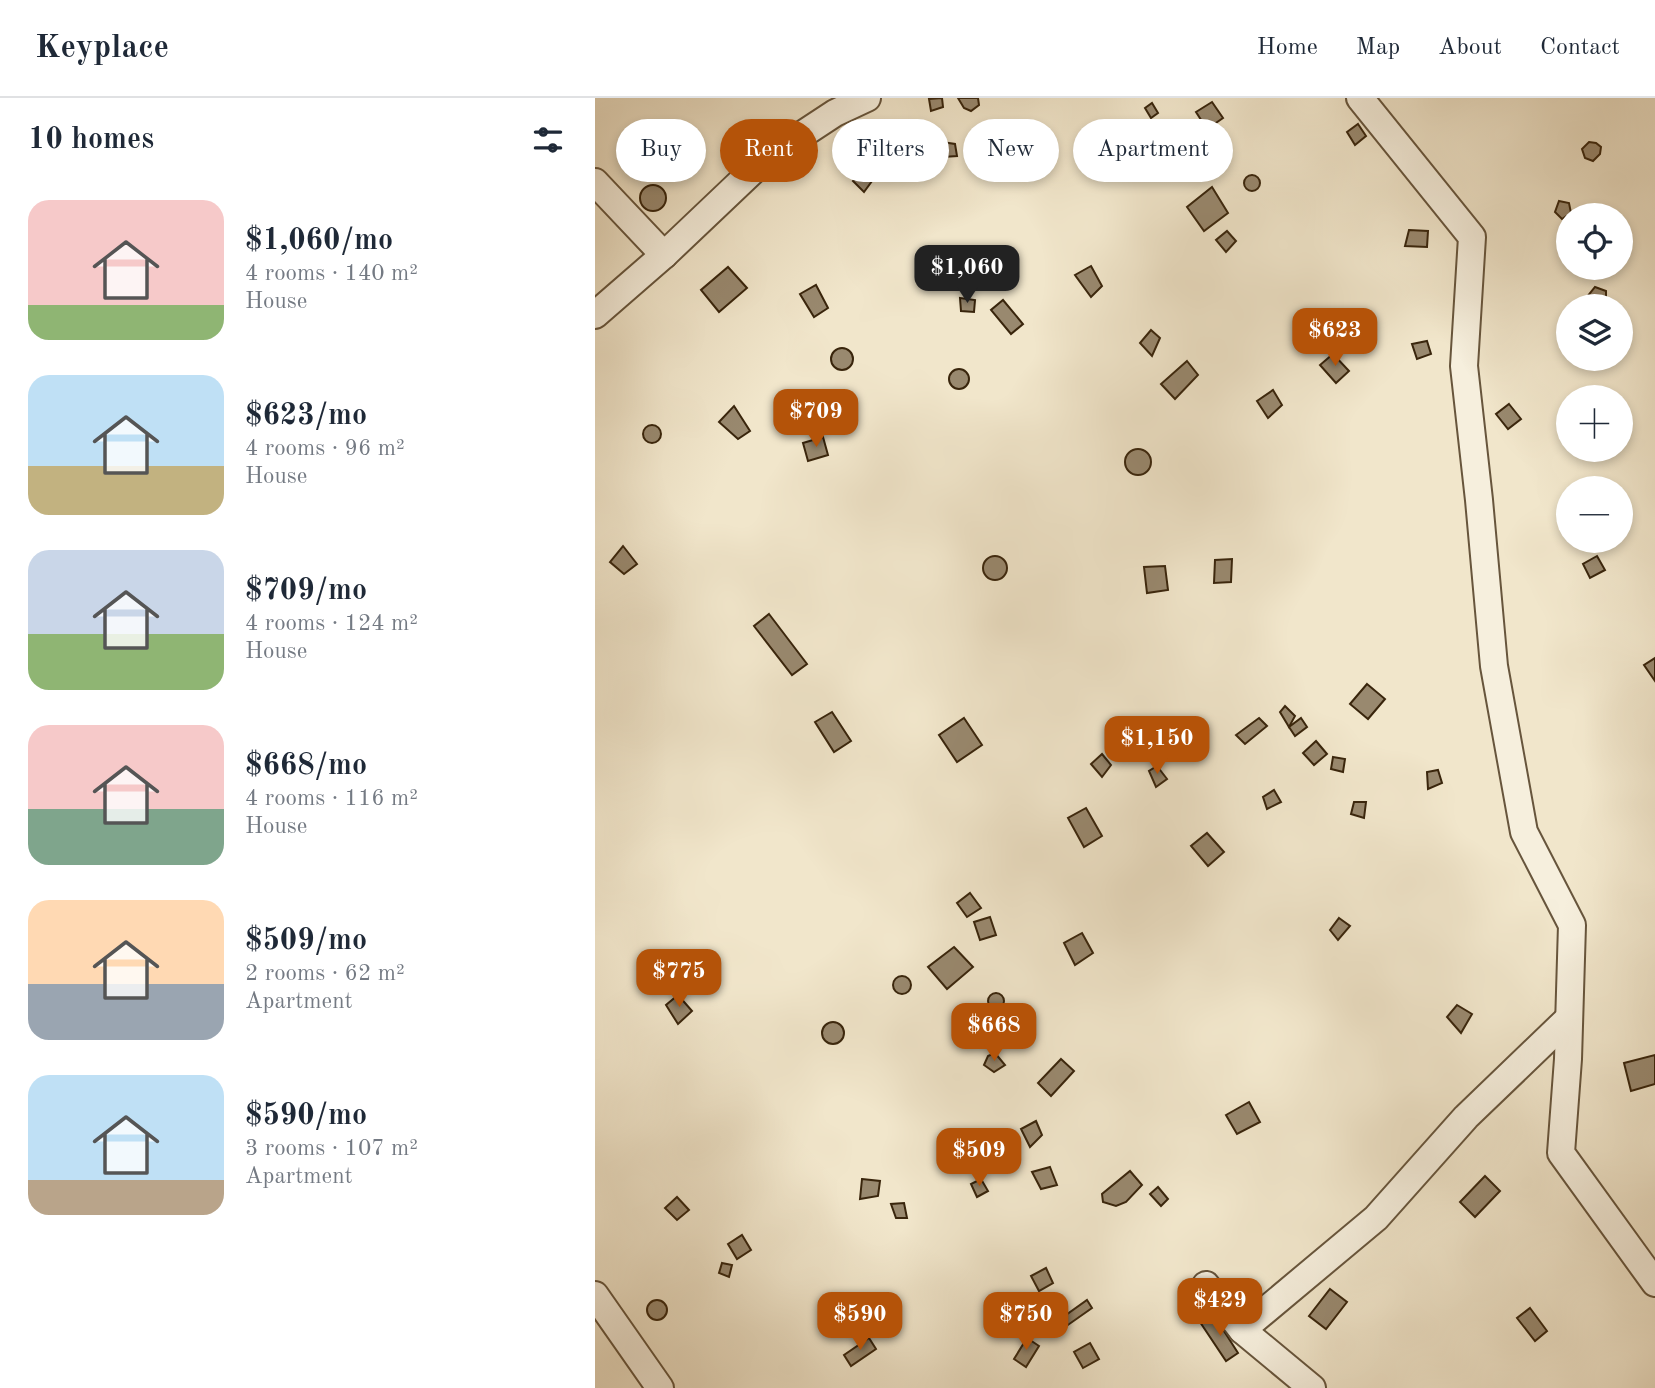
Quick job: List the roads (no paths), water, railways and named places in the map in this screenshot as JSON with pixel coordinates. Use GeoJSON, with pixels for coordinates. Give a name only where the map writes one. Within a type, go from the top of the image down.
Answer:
{"type":"FeatureCollection","features":[{"type":"Feature","properties":{"kind":"street"},"geometry":{"type":"LineString","coordinates":[[595,315],[664,255],[765,159],[835,114],[867,98]]}},
{"type":"Feature","properties":{"kind":"street"},"geometry":{"type":"LineString","coordinates":[[1360,98],[1472,237],[1464,366],[1494,666],[1524,832],[1572,925],[1562,1153],[1655,1283]]}},
{"type":"Feature","properties":{"kind":"street"},"geometry":{"type":"LineString","coordinates":[[595,182],[664,255]]}},
{"type":"Feature","properties":{"kind":"street"},"geometry":{"type":"LineString","coordinates":[[1242,1330],[1376,1218],[1467,1117],[1569,1018]]}},
{"type":"Feature","properties":{"kind":"street"},"geometry":{"type":"LineString","coordinates":[[1206,1285],[1242,1330],[1312,1388]]}},
{"type":"Feature","properties":{"kind":"street"},"geometry":{"type":"LineString","coordinates":[[595,1295],[660,1388]]}}]}
